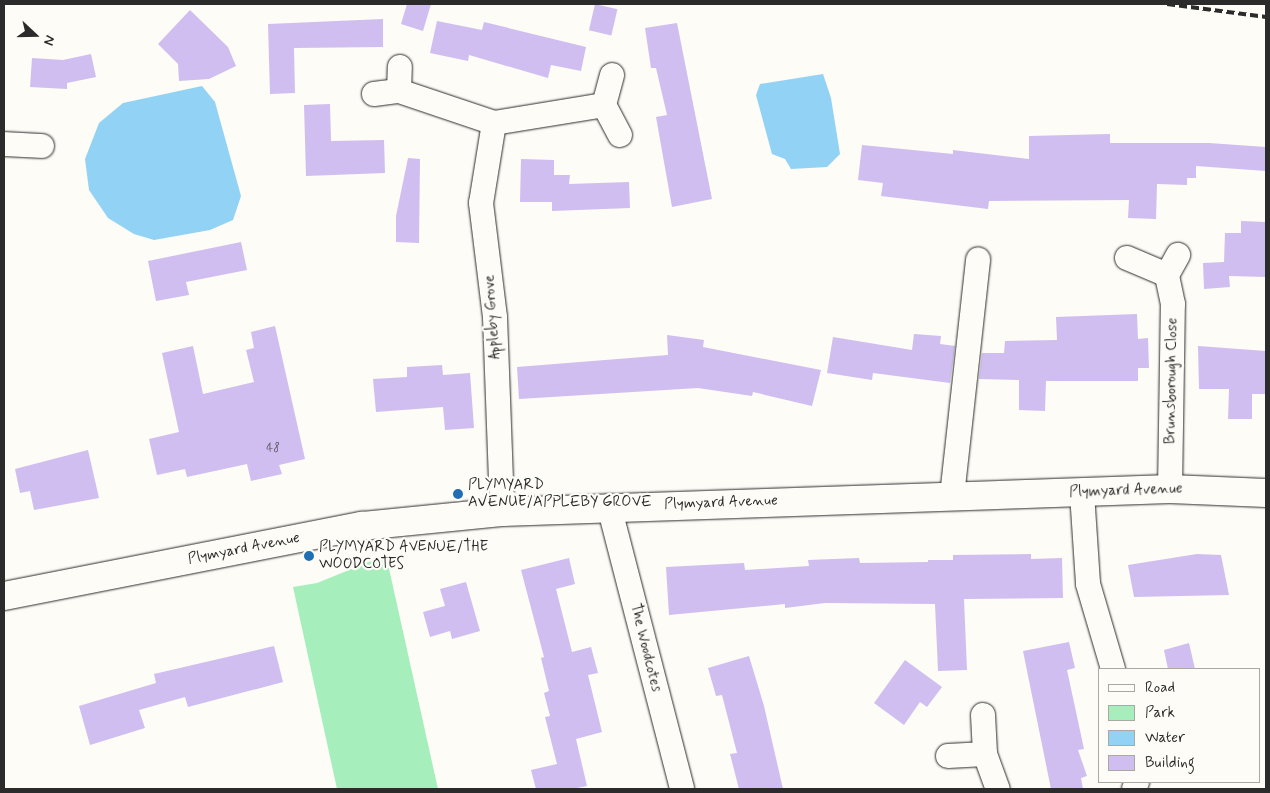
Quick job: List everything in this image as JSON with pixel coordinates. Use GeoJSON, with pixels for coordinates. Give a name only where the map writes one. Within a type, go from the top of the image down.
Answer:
{"type":"FeatureCollection","features":[{"type":"Feature","properties":{"kind":"street"},"geometry":{"type":"LineString","coordinates":[[399,91],[400,67]]}},
{"type":"Feature","properties":{"kind":"street"},"geometry":{"type":"LineString","coordinates":[[612,75],[604,105],[620,135]]}},
{"type":"Feature","properties":{"kind":"street"},"geometry":{"type":"LineString","coordinates":[[374,94],[399,91],[494,123],[604,105]]}},
{"type":"Feature","properties":{"kind":"street","name":"Appleby Grove"},"geometry":{"type":"LineString","coordinates":[[494,123],[481,203],[495,317],[502,512]]}},
{"type":"Feature","properties":{"kind":"street"},"geometry":{"type":"LineString","coordinates":[[4,144],[42,146]]}},
{"type":"Feature","properties":{"kind":"street","name":"Brunsborough Close"},"geometry":{"type":"LineString","coordinates":[[1127,258],[1173,265],[1174,304],[1170,489]]}},
{"type":"Feature","properties":{"kind":"street"},"geometry":{"type":"LineString","coordinates":[[952,496],[978,259]]}},
{"type":"Feature","properties":{"kind":"street","name":"Plymyard Avenue"},"geometry":{"type":"LineString","coordinates":[[4,596],[362,526],[502,512],[609,506],[1170,489],[1266,492]]}},
{"type":"Feature","properties":{"kind":"street"},"geometry":{"type":"LineString","coordinates":[[1082,493],[1088,584],[1113,668]]}},
{"type":"Feature","properties":{"kind":"street","name":"The Woodcotes"},"geometry":{"type":"LineString","coordinates":[[609,506],[682,789]]}},
{"type":"Feature","properties":{"kind":"street"},"geometry":{"type":"LineString","coordinates":[[983,715],[985,754],[998,789]]}},
{"type":"Feature","properties":{"kind":"street"},"geometry":{"type":"LineString","coordinates":[[948,756],[985,754]]}},
{"type":"Feature","properties":{"kind":"green space"},"geometry":{"type":"Polygon","coordinates":[[[386,555],[438,789],[337,789],[293,587],[317,583],[386,555]]]}},
{"type":"Feature","properties":{"kind":"water"},"geometry":{"type":"Polygon","coordinates":[[[823,74],[831,98],[840,154],[827,167],[791,169],[785,159],[772,154],[756,95],[760,84],[823,74]]]}},
{"type":"Feature","properties":{"kind":"water"},"geometry":{"type":"Polygon","coordinates":[[[202,86],[215,102],[241,196],[233,220],[210,230],[154,240],[134,234],[108,218],[89,190],[85,159],[99,123],[123,103],[202,86]]]}},
{"type":"Feature","properties":{"kind":"building"},"geometry":{"type":"Polygon","coordinates":[[[407,4],[431,4],[423,31],[401,24],[407,4]]]}},
{"type":"Feature","properties":{"kind":"building"},"geometry":{"type":"Polygon","coordinates":[[[595,4],[617,9],[611,35],[589,30],[595,4]]]}},
{"type":"Feature","properties":{"kind":"building"},"geometry":{"type":"Polygon","coordinates":[[[190,10],[228,47],[236,66],[209,79],[179,81],[178,64],[158,44],[190,10]]]}},
{"type":"Feature","properties":{"kind":"building"},"geometry":{"type":"Polygon","coordinates":[[[383,19],[383,47],[294,48],[295,93],[270,94],[268,24],[383,19]]]}},
{"type":"Feature","properties":{"kind":"building"},"geometry":{"type":"Polygon","coordinates":[[[437,21],[482,30],[484,22],[586,47],[581,71],[551,65],[548,78],[469,55],[468,61],[430,53],[437,21]]]}},
{"type":"Feature","properties":{"kind":"building"},"geometry":{"type":"Polygon","coordinates":[[[677,23],[712,199],[672,207],[656,117],[667,115],[656,68],[651,68],[645,28],[677,23]]]}},
{"type":"Feature","properties":{"kind":"building"},"geometry":{"type":"Polygon","coordinates":[[[91,54],[96,77],[67,83],[67,89],[30,87],[32,58],[63,60],[91,54]]]}},
{"type":"Feature","properties":{"kind":"building"},"geometry":{"type":"Polygon","coordinates":[[[330,104],[331,141],[384,140],[385,173],[306,176],[304,105],[330,104]]]}},
{"type":"Feature","properties":{"kind":"building"},"geometry":{"type":"Polygon","coordinates":[[[1110,134],[1110,143],[1209,143],[1266,147],[1266,171],[1196,166],[1196,178],[1187,178],[1187,185],[1157,184],[1156,219],[1128,218],[1129,200],[989,201],[988,209],[881,196],[883,183],[858,180],[862,145],[953,154],[953,150],[1029,159],[1029,136],[1110,134]]]}},
{"type":"Feature","properties":{"kind":"building"},"geometry":{"type":"Polygon","coordinates":[[[408,158],[420,159],[419,243],[396,242],[396,216],[408,158]]]}},
{"type":"Feature","properties":{"kind":"building"},"geometry":{"type":"Polygon","coordinates":[[[521,159],[554,160],[554,175],[570,175],[569,184],[629,182],[630,208],[552,211],[552,202],[520,202],[521,159]]]}},
{"type":"Feature","properties":{"kind":"building"},"geometry":{"type":"Polygon","coordinates":[[[1241,221],[1266,222],[1266,277],[1229,276],[1230,287],[1204,289],[1203,263],[1224,262],[1225,233],[1241,233],[1241,221]]]}},
{"type":"Feature","properties":{"kind":"building"},"geometry":{"type":"Polygon","coordinates":[[[241,242],[247,270],[186,282],[189,295],[156,301],[148,261],[241,242]]]}},
{"type":"Feature","properties":{"kind":"building"},"geometry":{"type":"Polygon","coordinates":[[[1137,314],[1138,339],[1148,338],[1149,368],[1138,368],[1138,381],[1046,381],[1045,411],[1019,410],[1019,380],[979,379],[982,353],[1004,353],[1005,341],[1057,340],[1056,317],[1137,314]]]}},
{"type":"Feature","properties":{"kind":"building"},"geometry":{"type":"Polygon","coordinates":[[[275,326],[305,459],[279,465],[282,474],[251,481],[247,464],[187,477],[185,469],[157,475],[149,439],[179,432],[162,353],[193,346],[203,394],[254,382],[246,350],[254,348],[251,332],[275,326]]]}},
{"type":"Feature","properties":{"kind":"building"},"geometry":{"type":"Polygon","coordinates":[[[914,334],[941,336],[940,344],[955,346],[950,383],[873,373],[872,380],[827,373],[833,337],[912,350],[914,334]]]}},
{"type":"Feature","properties":{"kind":"building"},"geometry":{"type":"Polygon","coordinates":[[[667,335],[704,340],[703,347],[821,370],[812,406],[753,392],[752,396],[698,388],[519,399],[517,367],[668,355],[667,335]]]}},
{"type":"Feature","properties":{"kind":"building"},"geometry":{"type":"Polygon","coordinates":[[[1198,346],[1266,351],[1266,394],[1252,394],[1252,419],[1228,419],[1229,389],[1199,389],[1198,346]]]}},
{"type":"Feature","properties":{"kind":"building"},"geometry":{"type":"Polygon","coordinates":[[[442,365],[443,375],[470,373],[474,428],[445,430],[443,407],[376,412],[373,379],[407,377],[407,367],[442,365]]]}},
{"type":"Feature","properties":{"kind":"building"},"geometry":{"type":"Polygon","coordinates":[[[88,450],[99,498],[34,510],[30,491],[20,493],[15,469],[88,450]]]}},
{"type":"Feature","properties":{"kind":"building"},"geometry":{"type":"Polygon","coordinates":[[[1031,554],[1031,559],[1062,558],[1063,598],[964,599],[967,670],[938,671],[935,604],[825,603],[785,608],[785,604],[669,615],[666,567],[744,563],[745,570],[809,566],[808,560],[859,558],[860,563],[928,562],[928,560],[953,560],[953,555],[1031,554]]]}},
{"type":"Feature","properties":{"kind":"building"},"geometry":{"type":"Polygon","coordinates":[[[1197,554],[1221,555],[1229,595],[1134,597],[1128,565],[1197,554]]]}},
{"type":"Feature","properties":{"kind":"building"},"geometry":{"type":"Polygon","coordinates":[[[569,558],[575,584],[556,589],[572,652],[591,647],[598,673],[588,675],[602,732],[576,739],[587,786],[572,789],[536,789],[531,770],[557,764],[545,717],[550,716],[544,693],[549,691],[541,658],[544,657],[521,570],[569,558]]]}},
{"type":"Feature","properties":{"kind":"building"},"geometry":{"type":"Polygon","coordinates":[[[466,582],[480,631],[452,639],[450,631],[430,637],[423,612],[445,606],[440,589],[466,582]]]}},
{"type":"Feature","properties":{"kind":"building"},"geometry":{"type":"Polygon","coordinates":[[[1069,642],[1075,668],[1067,670],[1084,749],[1078,750],[1087,776],[1081,778],[1083,789],[1051,789],[1023,651],[1069,642]]]}},
{"type":"Feature","properties":{"kind":"building"},"geometry":{"type":"Polygon","coordinates":[[[1189,643],[1195,668],[1168,668],[1164,650],[1189,643]]]}},
{"type":"Feature","properties":{"kind":"building"},"geometry":{"type":"Polygon","coordinates":[[[274,646],[283,682],[188,707],[185,697],[139,710],[145,728],[90,745],[79,706],[156,683],[154,674],[274,646]]]}},
{"type":"Feature","properties":{"kind":"building"},"geometry":{"type":"Polygon","coordinates":[[[749,656],[764,706],[783,789],[739,789],[730,754],[737,753],[722,695],[716,696],[708,668],[749,656]]]}},
{"type":"Feature","properties":{"kind":"building"},"geometry":{"type":"Polygon","coordinates":[[[905,660],[942,687],[927,707],[920,702],[904,725],[874,703],[905,660]]]}},
{"type":"Feature","properties":{"kind":"railway"},"geometry":{"type":"LineString","coordinates":[[1167,4],[1266,17]]}},
{"type":"Feature","properties":{"kind":"place","name":"PLYMYARD AVENUE/APPLEBY GROVE"},"geometry":{"type":"Point","coordinates":[458,494]}},
{"type":"Feature","properties":{"kind":"place","name":"PLYMYARD AVENUE/THE WOODCOTES"},"geometry":{"type":"Point","coordinates":[309,556]}}]}
